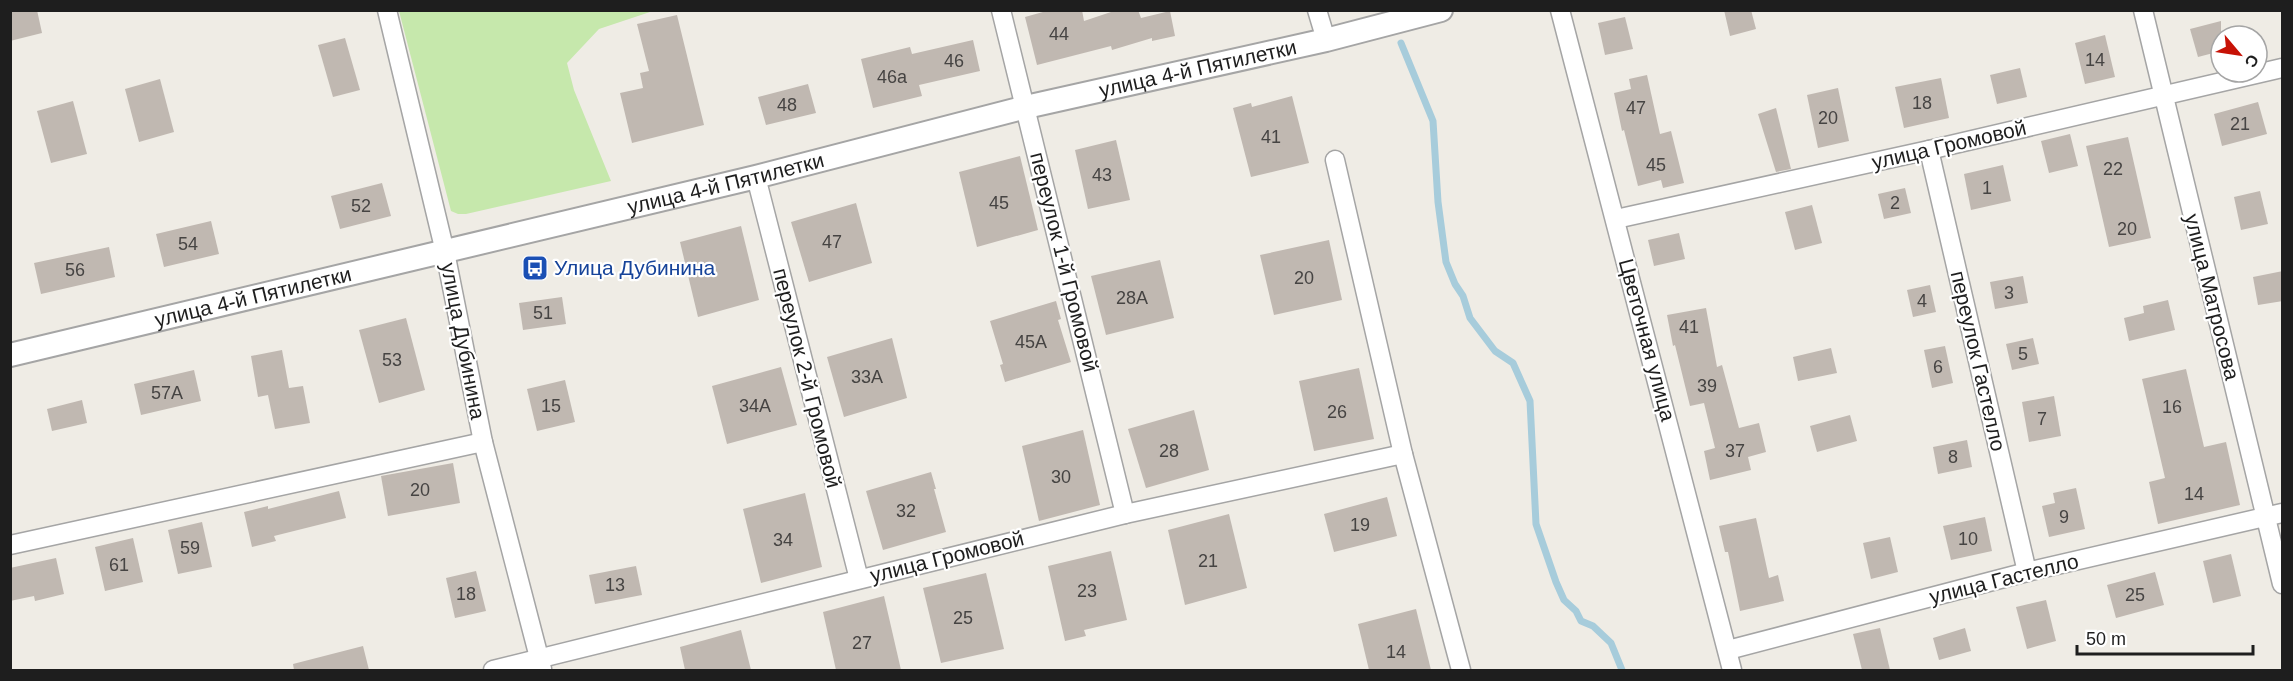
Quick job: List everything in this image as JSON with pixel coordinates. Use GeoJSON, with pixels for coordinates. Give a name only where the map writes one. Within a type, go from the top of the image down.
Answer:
{"type":"FeatureCollection","features":[{"type":"Feature","properties":{"kind":"street","name":"улица Дубинина"},"geometry":{"type":"LineString","coordinates":[[387,10],[445,252],[483,442],[541,664]]}},
{"type":"Feature","properties":{"kind":"street","name":"переулок 1-й Громовой"},"geometry":{"type":"LineString","coordinates":[[1001,10],[1125,514]]}},
{"type":"Feature","properties":{"kind":"street"},"geometry":{"type":"LineString","coordinates":[[1317,10],[1326,40]]}},
{"type":"Feature","properties":{"kind":"street","name":"улица 4-й Пятилетки"},"geometry":{"type":"LineString","coordinates":[[10,355],[756,177],[1026,107],[1326,40],[1441,10]]}},
{"type":"Feature","properties":{"kind":"street","name":"Цветочная улица"},"geometry":{"type":"LineString","coordinates":[[1560,10],[1732,670]]}},
{"type":"Feature","properties":{"kind":"street","name":"улица Матросова"},"geometry":{"type":"LineString","coordinates":[[2143,10],[2274,515],[2283,584]]}},
{"type":"Feature","properties":{"kind":"street","name":"улица Громовой"},"geometry":{"type":"LineString","coordinates":[[1616,219],[1929,150],[2283,68]]}},
{"type":"Feature","properties":{"kind":"street","name":"переулок Гастелло"},"geometry":{"type":"LineString","coordinates":[[1929,150],[2027,572]]}},
{"type":"Feature","properties":{"kind":"street"},"geometry":{"type":"LineString","coordinates":[[1335,160],[1403,454],[1461,670]]}},
{"type":"Feature","properties":{"kind":"street","name":"переулок 2-й Громовой"},"geometry":{"type":"LineString","coordinates":[[756,177],[859,579]]}},
{"type":"Feature","properties":{"kind":"street"},"geometry":{"type":"LineString","coordinates":[[10,545],[483,442]]}},
{"type":"Feature","properties":{"kind":"street","name":"улица Громовой"},"geometry":{"type":"LineString","coordinates":[[493,670],[541,664],[859,579],[1125,514],[1403,454]]}},
{"type":"Feature","properties":{"kind":"street","name":"улица Гастелло"},"geometry":{"type":"LineString","coordinates":[[1728,650],[2027,572],[2274,515]]}},
{"type":"Feature","properties":{"kind":"green space"},"geometry":{"type":"Polygon","coordinates":[[[399,11],[653,11],[599,29],[567,63],[574,90],[611,181],[466,214],[451,211],[399,11]]]}},
{"type":"Feature","properties":{"kind":"building"},"geometry":{"type":"Polygon","coordinates":[[[10,10],[37,10],[42,33],[10,41],[10,10]]]}},
{"type":"Feature","properties":{"kind":"building"},"geometry":{"type":"Polygon","coordinates":[[[1050,10],[1082,10],[1084,21],[1117,10],[1138,10],[1141,18],[1170,11],[1175,36],[1152,41],[1152,38],[1112,50],[1111,46],[1037,65],[1025,17],[1050,10]]]}},
{"type":"Feature","properties":{"kind":"building"},"geometry":{"type":"Polygon","coordinates":[[[1724,10],[1751,10],[1756,29],[1730,36],[1724,10]]]}},
{"type":"Feature","properties":{"kind":"building"},"geometry":{"type":"Polygon","coordinates":[[[677,15],[704,125],[632,143],[620,93],[643,88],[640,73],[649,71],[637,24],[677,15]]]}},
{"type":"Feature","properties":{"kind":"building"},"geometry":{"type":"Polygon","coordinates":[[[1625,17],[1633,49],[1605,55],[1598,23],[1625,17]]]}},
{"type":"Feature","properties":{"kind":"building"},"geometry":{"type":"Polygon","coordinates":[[[2209,24],[2209,54],[2198,57],[2190,29],[2209,24]]]}},
{"type":"Feature","properties":{"kind":"building"},"geometry":{"type":"Polygon","coordinates":[[[2105,35],[2115,77],[2085,84],[2075,43],[2105,35]]]}},
{"type":"Feature","properties":{"kind":"building"},"geometry":{"type":"Polygon","coordinates":[[[345,38],[360,90],[333,97],[318,45],[345,38]]]}},
{"type":"Feature","properties":{"kind":"building"},"geometry":{"type":"Polygon","coordinates":[[[973,40],[980,71],[919,85],[922,96],[873,108],[861,59],[910,47],[912,54],[973,40]]]}},
{"type":"Feature","properties":{"kind":"building"},"geometry":{"type":"Polygon","coordinates":[[[2020,68],[2027,97],[1997,104],[1990,75],[2020,68]]]}},
{"type":"Feature","properties":{"kind":"building"},"geometry":{"type":"Polygon","coordinates":[[[1647,75],[1660,134],[1671,131],[1684,183],[1663,188],[1661,180],[1638,186],[1614,93],[1631,89],[1629,79],[1647,75]]]}},
{"type":"Feature","properties":{"kind":"building"},"geometry":{"type":"Polygon","coordinates":[[[1941,78],[1949,118],[1904,128],[1895,87],[1941,78]]]}},
{"type":"Feature","properties":{"kind":"building"},"geometry":{"type":"Polygon","coordinates":[[[160,79],[174,132],[139,142],[125,89],[160,79]]]}},
{"type":"Feature","properties":{"kind":"building"},"geometry":{"type":"Polygon","coordinates":[[[808,84],[816,113],[766,125],[758,97],[808,84]]]}},
{"type":"Feature","properties":{"kind":"building"},"geometry":{"type":"Polygon","coordinates":[[[1838,88],[1849,141],[1818,148],[1807,95],[1838,88]]]}},
{"type":"Feature","properties":{"kind":"building"},"geometry":{"type":"Polygon","coordinates":[[[1292,96],[1309,163],[1251,177],[1233,108],[1251,103],[1252,107],[1292,96]]]}},
{"type":"Feature","properties":{"kind":"building"},"geometry":{"type":"Polygon","coordinates":[[[73,101],[87,154],[51,163],[37,111],[73,101]]]}},
{"type":"Feature","properties":{"kind":"building"},"geometry":{"type":"Polygon","coordinates":[[[2258,102],[2267,134],[2222,146],[2214,114],[2258,102]]]}},
{"type":"Feature","properties":{"kind":"building"},"geometry":{"type":"Polygon","coordinates":[[[1776,108],[1791,169],[1776,172],[1758,114],[1776,108]]]}},
{"type":"Feature","properties":{"kind":"building"},"geometry":{"type":"Polygon","coordinates":[[[2070,134],[2078,166],[2049,173],[2041,141],[2070,134]]]}},
{"type":"Feature","properties":{"kind":"building"},"geometry":{"type":"Polygon","coordinates":[[[2128,137],[2151,238],[2109,247],[2086,146],[2128,137]]]}},
{"type":"Feature","properties":{"kind":"building"},"geometry":{"type":"Polygon","coordinates":[[[1116,140],[1130,200],[1088,209],[1075,150],[1116,140]]]}},
{"type":"Feature","properties":{"kind":"building"},"geometry":{"type":"Polygon","coordinates":[[[1020,156],[1038,230],[977,247],[959,172],[1020,156]]]}},
{"type":"Feature","properties":{"kind":"building"},"geometry":{"type":"Polygon","coordinates":[[[2003,165],[2011,201],[1971,210],[1964,174],[2003,165]]]}},
{"type":"Feature","properties":{"kind":"building"},"geometry":{"type":"Polygon","coordinates":[[[382,183],[391,216],[340,229],[331,196],[382,183]]]}},
{"type":"Feature","properties":{"kind":"building"},"geometry":{"type":"Polygon","coordinates":[[[1905,188],[1911,213],[1884,219],[1878,194],[1905,188]]]}},
{"type":"Feature","properties":{"kind":"building"},"geometry":{"type":"Polygon","coordinates":[[[2260,191],[2268,224],[2241,230],[2234,197],[2260,191]]]}},
{"type":"Feature","properties":{"kind":"building"},"geometry":{"type":"Polygon","coordinates":[[[856,203],[872,263],[809,282],[791,222],[856,203]]]}},
{"type":"Feature","properties":{"kind":"building"},"geometry":{"type":"Polygon","coordinates":[[[1812,205],[1822,243],[1795,250],[1785,212],[1812,205]]]}},
{"type":"Feature","properties":{"kind":"building"},"geometry":{"type":"Polygon","coordinates":[[[211,221],[219,254],[164,267],[156,234],[211,221]]]}},
{"type":"Feature","properties":{"kind":"building"},"geometry":{"type":"Polygon","coordinates":[[[741,226],[759,300],[698,317],[680,242],[741,226]]]}},
{"type":"Feature","properties":{"kind":"building"},"geometry":{"type":"Polygon","coordinates":[[[1679,233],[1685,259],[1654,266],[1648,240],[1679,233]]]}},
{"type":"Feature","properties":{"kind":"building"},"geometry":{"type":"Polygon","coordinates":[[[1329,240],[1342,300],[1274,315],[1260,255],[1329,240]]]}},
{"type":"Feature","properties":{"kind":"building"},"geometry":{"type":"Polygon","coordinates":[[[109,247],[115,277],[41,294],[34,263],[109,247]]]}},
{"type":"Feature","properties":{"kind":"building"},"geometry":{"type":"Polygon","coordinates":[[[1160,260],[1174,318],[1106,335],[1091,276],[1160,260]]]}},
{"type":"Feature","properties":{"kind":"building"},"geometry":{"type":"Polygon","coordinates":[[[2283,271],[2283,301],[2258,305],[2253,277],[2283,271]]]}},
{"type":"Feature","properties":{"kind":"building"},"geometry":{"type":"Polygon","coordinates":[[[2023,276],[2028,303],[1995,309],[1990,282],[2023,276]]]}},
{"type":"Feature","properties":{"kind":"building"},"geometry":{"type":"Polygon","coordinates":[[[1930,285],[1936,312],[1913,317],[1907,290],[1930,285]]]}},
{"type":"Feature","properties":{"kind":"building"},"geometry":{"type":"Polygon","coordinates":[[[562,297],[566,324],[523,330],[519,303],[562,297]]]}},
{"type":"Feature","properties":{"kind":"building"},"geometry":{"type":"Polygon","coordinates":[[[2168,300],[2175,330],[2129,341],[2124,318],[2144,313],[2143,306],[2168,300]]]}},
{"type":"Feature","properties":{"kind":"building"},"geometry":{"type":"Polygon","coordinates":[[[1056,301],[1061,319],[1058,320],[1071,362],[1005,382],[1000,365],[1003,364],[990,321],[1056,301]]]}},
{"type":"Feature","properties":{"kind":"building"},"geometry":{"type":"Polygon","coordinates":[[[1706,308],[1717,367],[1722,365],[1739,428],[1759,423],[1766,452],[1748,457],[1751,470],[1710,480],[1704,451],[1715,448],[1704,403],[1690,406],[1667,315],[1706,308]]]}},
{"type":"Feature","properties":{"kind":"building"},"geometry":{"type":"Polygon","coordinates":[[[406,318],[425,390],[379,403],[359,330],[406,318]]]}},
{"type":"Feature","properties":{"kind":"building"},"geometry":{"type":"Polygon","coordinates":[[[892,338],[907,398],[844,417],[827,357],[892,338]]]}},
{"type":"Feature","properties":{"kind":"building"},"geometry":{"type":"Polygon","coordinates":[[[2033,338],[2039,364],[2012,370],[2006,344],[2033,338]]]}},
{"type":"Feature","properties":{"kind":"building"},"geometry":{"type":"Polygon","coordinates":[[[1945,346],[1953,383],[1932,388],[1924,350],[1945,346]]]}},
{"type":"Feature","properties":{"kind":"building"},"geometry":{"type":"Polygon","coordinates":[[[1831,348],[1837,373],[1798,381],[1793,357],[1831,348]]]}},
{"type":"Feature","properties":{"kind":"building"},"geometry":{"type":"Polygon","coordinates":[[[282,350],[289,388],[303,386],[310,423],[275,429],[268,395],[258,397],[251,356],[282,350]]]}},
{"type":"Feature","properties":{"kind":"building"},"geometry":{"type":"Polygon","coordinates":[[[781,367],[797,425],[727,444],[712,386],[781,367]]]}},
{"type":"Feature","properties":{"kind":"building"},"geometry":{"type":"Polygon","coordinates":[[[1359,368],[1374,439],[1314,451],[1299,381],[1359,368]]]}},
{"type":"Feature","properties":{"kind":"building"},"geometry":{"type":"Polygon","coordinates":[[[2186,369],[2204,447],[2226,442],[2240,505],[2158,524],[2149,482],[2165,478],[2142,379],[2186,369]]]}},
{"type":"Feature","properties":{"kind":"building"},"geometry":{"type":"Polygon","coordinates":[[[194,370],[201,401],[141,415],[134,384],[194,370]]]}},
{"type":"Feature","properties":{"kind":"building"},"geometry":{"type":"Polygon","coordinates":[[[565,380],[575,422],[537,431],[527,389],[565,380]]]}},
{"type":"Feature","properties":{"kind":"building"},"geometry":{"type":"Polygon","coordinates":[[[2054,396],[2061,436],[2029,442],[2022,402],[2054,396]]]}},
{"type":"Feature","properties":{"kind":"building"},"geometry":{"type":"Polygon","coordinates":[[[82,400],[87,423],[52,431],[47,409],[82,400]]]}},
{"type":"Feature","properties":{"kind":"building"},"geometry":{"type":"Polygon","coordinates":[[[1194,410],[1209,470],[1146,488],[1128,429],[1194,410]]]}},
{"type":"Feature","properties":{"kind":"building"},"geometry":{"type":"Polygon","coordinates":[[[1850,415],[1857,441],[1817,452],[1810,426],[1850,415]]]}},
{"type":"Feature","properties":{"kind":"building"},"geometry":{"type":"Polygon","coordinates":[[[1083,430],[1100,505],[1039,521],[1022,446],[1083,430]]]}},
{"type":"Feature","properties":{"kind":"building"},"geometry":{"type":"Polygon","coordinates":[[[1967,440],[1972,467],[1938,474],[1933,447],[1967,440]]]}},
{"type":"Feature","properties":{"kind":"building"},"geometry":{"type":"Polygon","coordinates":[[[453,463],[460,503],[388,516],[381,476],[453,463]]]}},
{"type":"Feature","properties":{"kind":"building"},"geometry":{"type":"Polygon","coordinates":[[[931,472],[946,532],[883,550],[866,491],[931,472]]]}},
{"type":"Feature","properties":{"kind":"building"},"geometry":{"type":"Polygon","coordinates":[[[2076,488],[2085,529],[2049,537],[2042,506],[2055,503],[2053,493],[2076,488]]]}},
{"type":"Feature","properties":{"kind":"building"},"geometry":{"type":"Polygon","coordinates":[[[339,491],[346,518],[274,536],[276,541],[252,547],[244,512],[268,506],[268,509],[339,491]]]}},
{"type":"Feature","properties":{"kind":"building"},"geometry":{"type":"Polygon","coordinates":[[[805,493],[822,567],[761,583],[743,509],[805,493]]]}},
{"type":"Feature","properties":{"kind":"building"},"geometry":{"type":"Polygon","coordinates":[[[1387,497],[1397,536],[1334,552],[1324,514],[1387,497]]]}},
{"type":"Feature","properties":{"kind":"building"},"geometry":{"type":"Polygon","coordinates":[[[1229,514],[1247,588],[1185,605],[1168,530],[1229,514]]]}},
{"type":"Feature","properties":{"kind":"building"},"geometry":{"type":"Polygon","coordinates":[[[1985,517],[1992,551],[1951,560],[1943,526],[1985,517]]]}},
{"type":"Feature","properties":{"kind":"building"},"geometry":{"type":"Polygon","coordinates":[[[1756,518],[1769,578],[1778,575],[1784,601],[1740,611],[1728,552],[1725,552],[1719,526],[1756,518]]]}},
{"type":"Feature","properties":{"kind":"building"},"geometry":{"type":"Polygon","coordinates":[[[202,522],[212,567],[178,574],[168,530],[202,522]]]}},
{"type":"Feature","properties":{"kind":"building"},"geometry":{"type":"Polygon","coordinates":[[[1890,537],[1898,572],[1871,579],[1863,543],[1890,537]]]}},
{"type":"Feature","properties":{"kind":"building"},"geometry":{"type":"Polygon","coordinates":[[[133,538],[143,582],[105,591],[95,547],[133,538]]]}},
{"type":"Feature","properties":{"kind":"building"},"geometry":{"type":"Polygon","coordinates":[[[1111,551],[1127,620],[1084,630],[1086,636],[1065,641],[1048,566],[1111,551]]]}},
{"type":"Feature","properties":{"kind":"building"},"geometry":{"type":"Polygon","coordinates":[[[2231,554],[2241,596],[2213,603],[2203,561],[2231,554]]]}},
{"type":"Feature","properties":{"kind":"building"},"geometry":{"type":"Polygon","coordinates":[[[56,558],[64,594],[35,601],[34,596],[10,601],[10,568],[56,558]]]}},
{"type":"Feature","properties":{"kind":"building"},"geometry":{"type":"Polygon","coordinates":[[[636,566],[642,595],[595,604],[589,575],[636,566]]]}},
{"type":"Feature","properties":{"kind":"building"},"geometry":{"type":"Polygon","coordinates":[[[476,571],[486,611],[455,618],[446,578],[476,571]]]}},
{"type":"Feature","properties":{"kind":"building"},"geometry":{"type":"Polygon","coordinates":[[[2155,572],[2164,605],[2116,618],[2107,585],[2155,572]]]}},
{"type":"Feature","properties":{"kind":"building"},"geometry":{"type":"Polygon","coordinates":[[[986,573],[1004,649],[941,663],[923,588],[986,573]]]}},
{"type":"Feature","properties":{"kind":"building"},"geometry":{"type":"Polygon","coordinates":[[[884,596],[901,670],[836,670],[823,612],[884,596]]]}},
{"type":"Feature","properties":{"kind":"building"},"geometry":{"type":"Polygon","coordinates":[[[2046,600],[2056,641],[2027,649],[2016,607],[2046,600]]]}},
{"type":"Feature","properties":{"kind":"building"},"geometry":{"type":"Polygon","coordinates":[[[1416,609],[1431,670],[1369,670],[1358,624],[1416,609]]]}},
{"type":"Feature","properties":{"kind":"building"},"geometry":{"type":"Polygon","coordinates":[[[1880,628],[1890,670],[1862,670],[1853,634],[1880,628]]]}},
{"type":"Feature","properties":{"kind":"building"},"geometry":{"type":"Polygon","coordinates":[[[1965,628],[1971,651],[1939,660],[1933,638],[1965,628]]]}},
{"type":"Feature","properties":{"kind":"building"},"geometry":{"type":"Polygon","coordinates":[[[741,630],[751,670],[685,670],[680,647],[741,630]]]}},
{"type":"Feature","properties":{"kind":"building"},"geometry":{"type":"Polygon","coordinates":[[[363,646],[369,670],[294,670],[293,664],[363,646]]]}},
{"type":"Feature","properties":{"kind":"waterway"},"geometry":{"type":"LineString","coordinates":[[1401,43],[1433,121],[1438,202],[1446,262],[1463,296],[1470,318],[1495,351],[1513,363],[1530,401],[1536,524],[1556,582],[1564,600],[1576,611],[1581,621],[1593,626],[1611,643],[1622,670]]}},
{"type":"Feature","properties":{"kind":"place","name":"Улица Дубинина"},"geometry":{"type":"Point","coordinates":[535,268]}}]}
